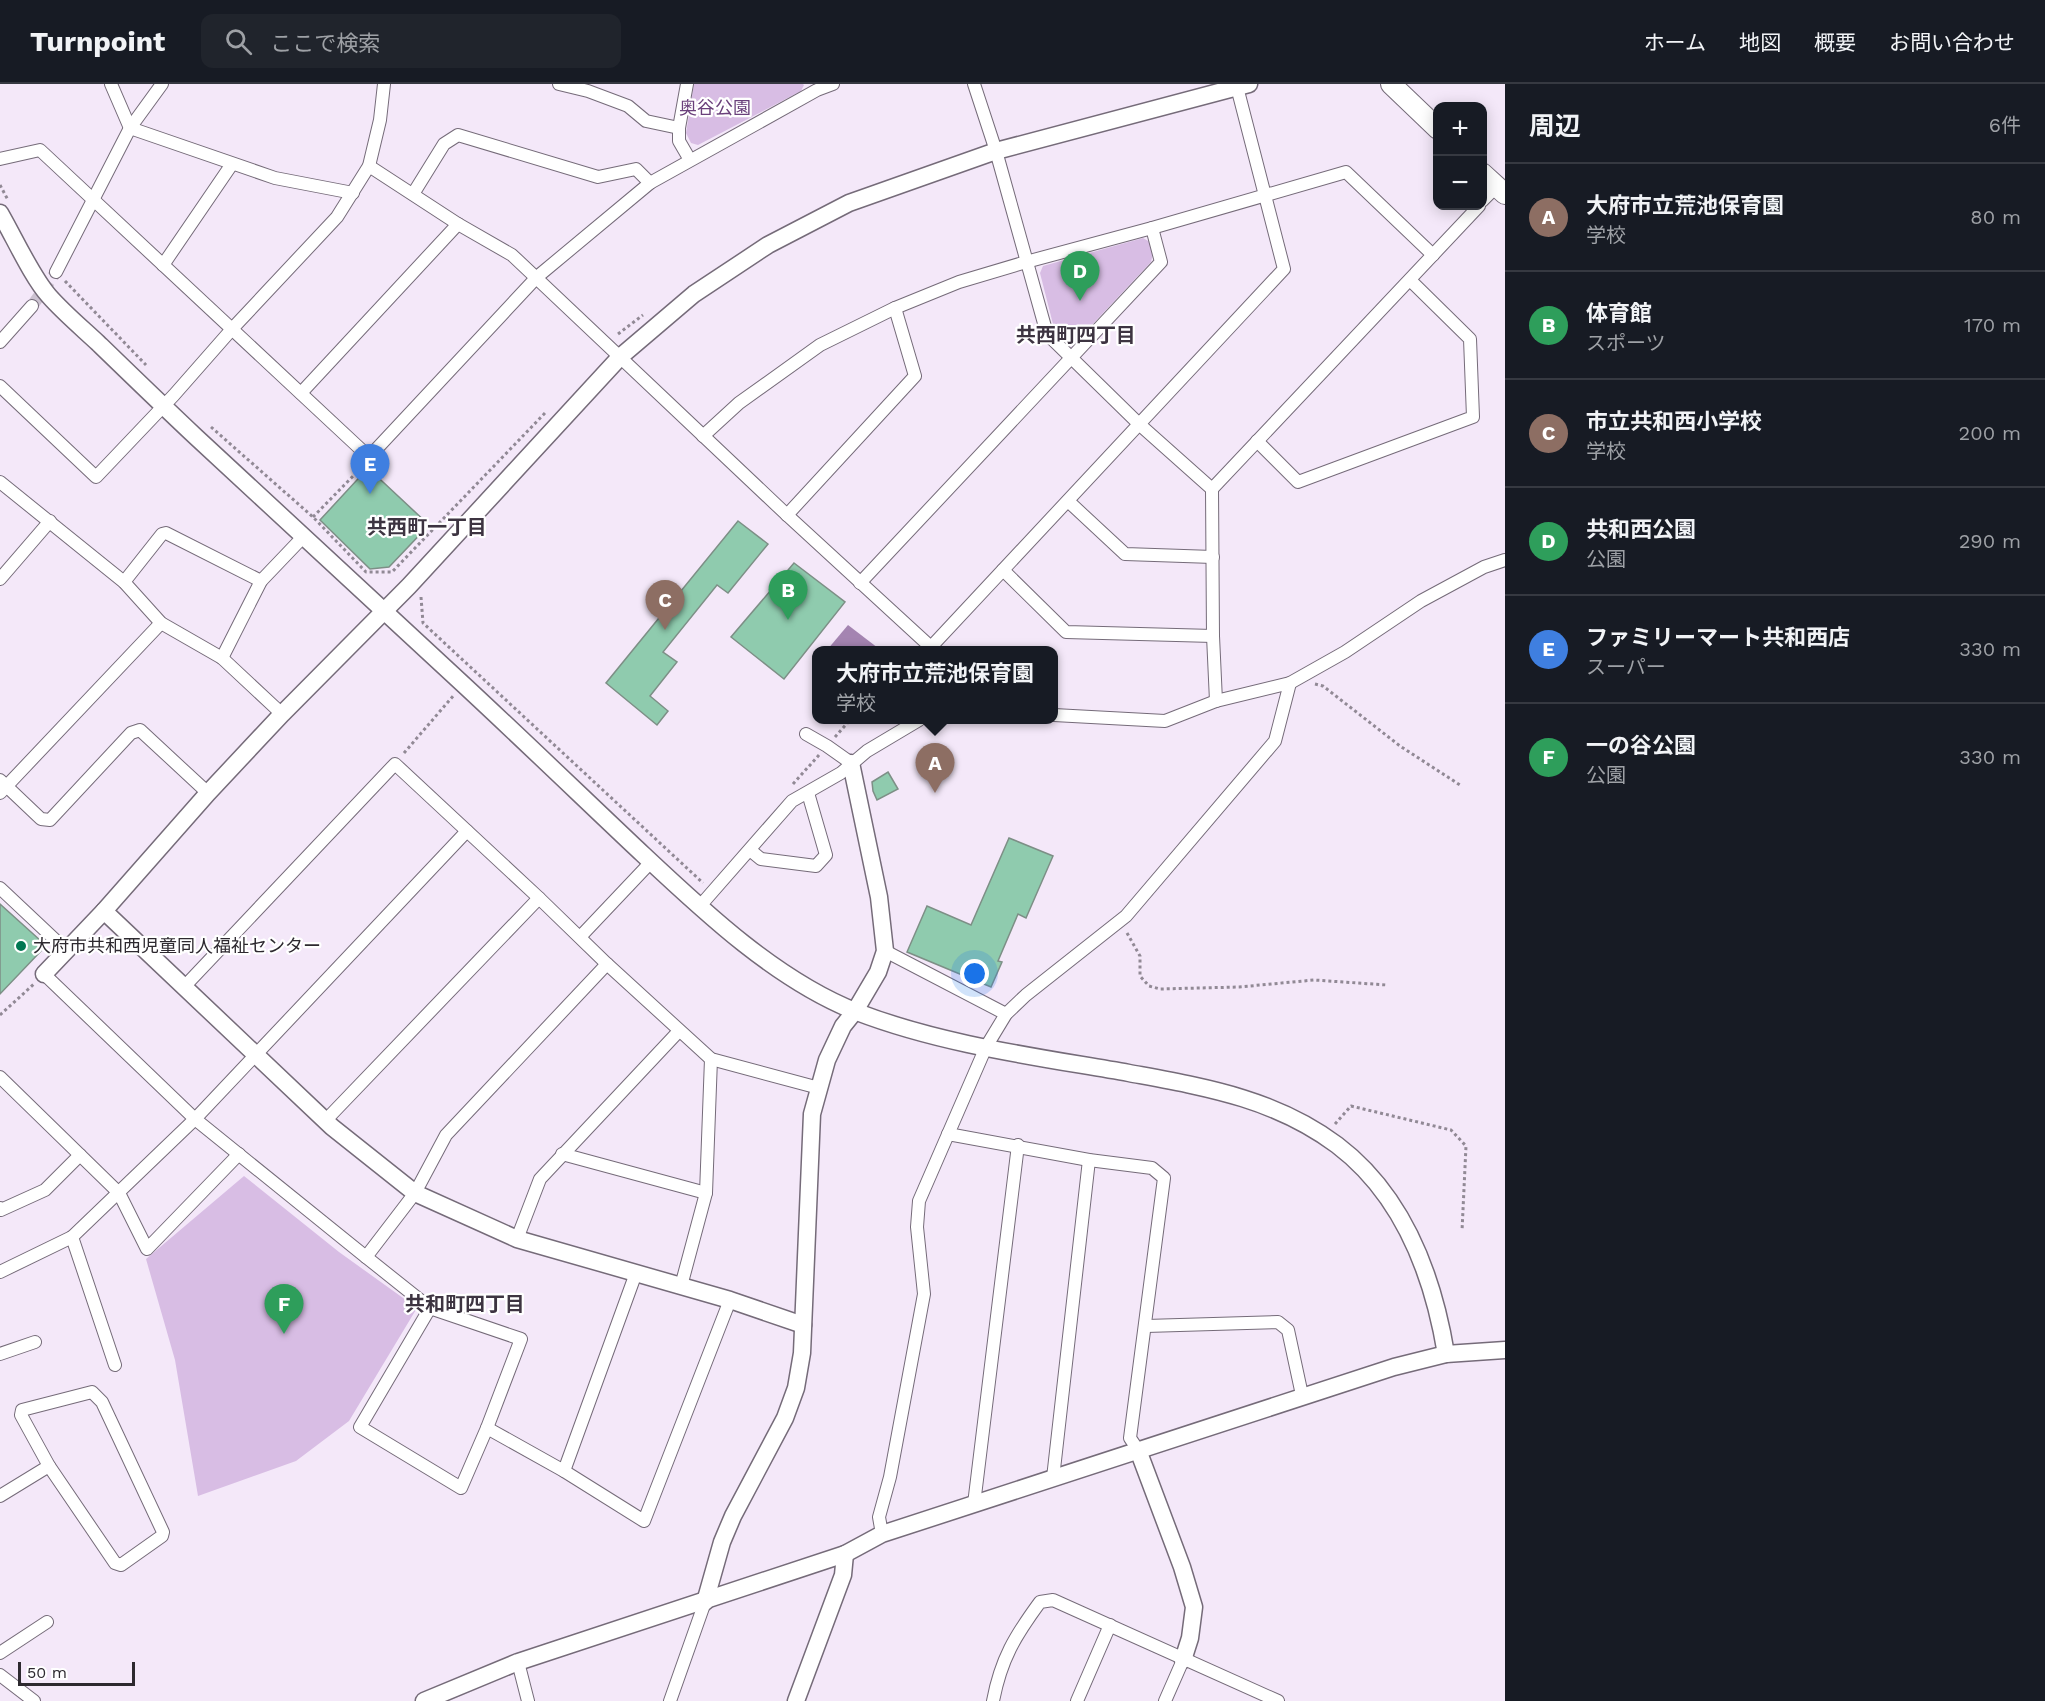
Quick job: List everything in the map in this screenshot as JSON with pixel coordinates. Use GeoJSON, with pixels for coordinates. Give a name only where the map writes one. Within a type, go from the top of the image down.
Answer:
{"type":"FeatureCollection","features":[{"type":"Feature","properties":{"kind":"main road"},"geometry":{"type":"LineString","coordinates":[[1391,84],[1433,125]]}},
{"type":"Feature","properties":{"kind":"street"},"geometry":{"type":"LineString","coordinates":[[111,84],[130,128],[275,178],[353,193]]}},
{"type":"Feature","properties":{"kind":"street"},"geometry":{"type":"LineString","coordinates":[[56,272],[130,128],[162,84]]}},
{"type":"Feature","properties":{"kind":"street"},"geometry":{"type":"LineString","coordinates":[[0,386],[96,477],[337,217],[369,166],[380,120],[384,84]]}},
{"type":"Feature","properties":{"kind":"street"},"geometry":{"type":"LineString","coordinates":[[558,84],[590,87],[628,106],[646,121],[679,128]]}},
{"type":"Feature","properties":{"kind":"street"},"geometry":{"type":"LineString","coordinates":[[687,84],[679,128],[679,141],[690,160]]}},
{"type":"Feature","properties":{"kind":"street"},"geometry":{"type":"LineString","coordinates":[[0,159],[40,150],[369,457],[537,278],[650,183],[815,87],[833,84]]}},
{"type":"Feature","properties":{"kind":"street"},"geometry":{"type":"LineString","coordinates":[[974,84],[996,151],[1047,334],[1139,424],[1212,489]]}},
{"type":"Feature","properties":{"kind":"street"},"geometry":{"type":"LineString","coordinates":[[430,1308],[360,1427],[461,1488],[521,1339],[430,1308],[195,1119],[44,974],[104,911],[208,793],[383,612],[620,357],[694,294],[768,245],[849,202],[996,151],[1243,85],[1265,196],[1284,269],[935,646]]}},
{"type":"Feature","properties":{"kind":"street"},"geometry":{"type":"LineString","coordinates":[[413,194],[444,144],[458,135],[598,177],[636,169],[650,183]]}},
{"type":"Feature","properties":{"kind":"street"},"geometry":{"type":"LineString","coordinates":[[163,265],[232,164]]}},
{"type":"Feature","properties":{"kind":"street"},"geometry":{"type":"LineString","coordinates":[[369,166],[458,224],[512,255],[929,646]]}},
{"type":"Feature","properties":{"kind":"street"},"geometry":{"type":"LineString","coordinates":[[704,436],[739,402],[820,345],[895,308],[959,282],[1346,172],[1433,255]]}},
{"type":"Feature","properties":{"kind":"street"},"geometry":{"type":"LineString","coordinates":[[5,208],[45,292],[163,406],[651,862],[700,906],[770,963],[813,992],[855,1011],[913,1031],[1217,1090],[1261,1103],[1303,1123],[1368,1172],[1392,1204],[1410,1234],[1439,1311],[1446,1354]]}},
{"type":"Feature","properties":{"kind":"street"},"geometry":{"type":"LineString","coordinates":[[1216,701],[1212,489],[1475,210]]}},
{"type":"Feature","properties":{"kind":"street"},"geometry":{"type":"LineString","coordinates":[[301,393],[458,224]]}},
{"type":"Feature","properties":{"kind":"street"},"geometry":{"type":"LineString","coordinates":[[860,583],[1161,262],[1152,228]]}},
{"type":"Feature","properties":{"kind":"street"},"geometry":{"type":"LineString","coordinates":[[1257,441],[1298,482],[1473,417],[1470,339],[1410,280]]}},
{"type":"Feature","properties":{"kind":"street"},"geometry":{"type":"LineString","coordinates":[[0,342],[32,306]]}},
{"type":"Feature","properties":{"kind":"street"},"geometry":{"type":"LineString","coordinates":[[787,515],[915,376],[895,308]]}},
{"type":"Feature","properties":{"kind":"street"},"geometry":{"type":"LineString","coordinates":[[0,482],[124,582],[161,622],[222,658],[282,714]]}},
{"type":"Feature","properties":{"kind":"street"},"geometry":{"type":"LineString","coordinates":[[1068,501],[1125,554],[1213,556]]}},
{"type":"Feature","properties":{"kind":"street"},"geometry":{"type":"LineString","coordinates":[[0,579],[50,521]]}},
{"type":"Feature","properties":{"kind":"street"},"geometry":{"type":"LineString","coordinates":[[124,582],[162,534],[166,533],[261,581]]}},
{"type":"Feature","properties":{"kind":"street"},"geometry":{"type":"LineString","coordinates":[[222,658],[261,581],[303,537]]}},
{"type":"Feature","properties":{"kind":"street"},"geometry":{"type":"LineString","coordinates":[[1058,715],[1165,721],[1216,701],[1290,683],[1345,652],[1421,601],[1484,567],[1505,560]]}},
{"type":"Feature","properties":{"kind":"street"},"geometry":{"type":"LineString","coordinates":[[1003,570],[1066,632],[1213,636]]}},
{"type":"Feature","properties":{"kind":"street"},"geometry":{"type":"LineString","coordinates":[[161,622],[2,787],[41,819],[50,820],[131,733],[140,730],[208,793]]}},
{"type":"Feature","properties":{"kind":"street"},"geometry":{"type":"LineString","coordinates":[[882,1534],[879,1517],[890,1477],[924,1294],[917,1227],[919,1201],[986,1047],[1006,1014],[1026,995],[1121,921],[1275,741],[1290,683]]}},
{"type":"Feature","properties":{"kind":"street"},"geometry":{"type":"LineString","coordinates":[[700,906],[792,801],[841,773],[851,763],[914,724]]}},
{"type":"Feature","properties":{"kind":"street"},"geometry":{"type":"LineString","coordinates":[[670,1701],[705,1602],[726,1533],[785,1418],[796,1388],[802,1353],[812,1114],[827,1060],[843,1026],[855,1011],[878,972],[885,951],[879,897],[851,763],[806,735]]}},
{"type":"Feature","properties":{"kind":"street"},"geometry":{"type":"LineString","coordinates":[[184,987],[395,764],[711,1059],[819,1088]]}},
{"type":"Feature","properties":{"kind":"street"},"geometry":{"type":"LineString","coordinates":[[750,850],[761,859],[816,866],[826,855],[808,793]]}},
{"type":"Feature","properties":{"kind":"street"},"geometry":{"type":"LineString","coordinates":[[0,1272],[72,1237],[195,1119],[467,831]]}},
{"type":"Feature","properties":{"kind":"street"},"geometry":{"type":"LineString","coordinates":[[580,937],[651,862]]}},
{"type":"Feature","properties":{"kind":"street"},"geometry":{"type":"LineString","coordinates":[[0,888],[67,951]]}},
{"type":"Feature","properties":{"kind":"street"},"geometry":{"type":"LineString","coordinates":[[325,1121],[539,898]]}},
{"type":"Feature","properties":{"kind":"street"},"geometry":{"type":"LineString","coordinates":[[104,911],[325,1121],[415,1193],[518,1239],[730,1300],[803,1325]]}},
{"type":"Feature","properties":{"kind":"street"},"geometry":{"type":"LineString","coordinates":[[885,951],[1006,1014]]}},
{"type":"Feature","properties":{"kind":"street"},"geometry":{"type":"LineString","coordinates":[[366,1257],[415,1193],[446,1135],[607,964]]}},
{"type":"Feature","properties":{"kind":"street"},"geometry":{"type":"LineString","coordinates":[[518,1239],[540,1179],[679,1031]]}},
{"type":"Feature","properties":{"kind":"street"},"geometry":{"type":"LineString","coordinates":[[681,1286],[706,1193],[711,1059]]}},
{"type":"Feature","properties":{"kind":"street"},"geometry":{"type":"LineString","coordinates":[[2,1083],[118,1193],[147,1250],[239,1154]]}},
{"type":"Feature","properties":{"kind":"street"},"geometry":{"type":"LineString","coordinates":[[948,1134],[1089,1160],[1152,1168],[1164,1178],[1130,1438],[1138,1450],[1182,1566],[1194,1607],[1190,1638],[1166,1701]]}},
{"type":"Feature","properties":{"kind":"street"},"geometry":{"type":"LineString","coordinates":[[974,1504],[1018,1146]]}},
{"type":"Feature","properties":{"kind":"street"},"geometry":{"type":"LineString","coordinates":[[562,1154],[706,1193]]}},
{"type":"Feature","properties":{"kind":"street"},"geometry":{"type":"LineString","coordinates":[[0,1208],[1,1210],[45,1190],[80,1155]]}},
{"type":"Feature","properties":{"kind":"street"},"geometry":{"type":"LineString","coordinates":[[1053,1478],[1089,1160]]}},
{"type":"Feature","properties":{"kind":"street"},"geometry":{"type":"LineString","coordinates":[[72,1237],[115,1365]]}},
{"type":"Feature","properties":{"kind":"street"},"geometry":{"type":"LineString","coordinates":[[564,1471],[636,1273]]}},
{"type":"Feature","properties":{"kind":"street"},"geometry":{"type":"LineString","coordinates":[[487,1428],[564,1471],[644,1521],[730,1300]]}},
{"type":"Feature","properties":{"kind":"street"},"geometry":{"type":"LineString","coordinates":[[1146,1326],[1278,1322],[1288,1330],[1302,1395]]}},
{"type":"Feature","properties":{"kind":"street"},"geometry":{"type":"LineString","coordinates":[[0,1354],[35,1342]]}},
{"type":"Feature","properties":{"kind":"street"},"geometry":{"type":"LineString","coordinates":[[424,1701],[518,1662],[845,1554],[882,1534],[1302,1395],[1446,1354],[1505,1350]]}},
{"type":"Feature","properties":{"kind":"street"},"geometry":{"type":"LineString","coordinates":[[92,1392],[102,1402],[163,1532],[162,1536],[121,1565],[115,1563],[49,1466],[21,1415],[22,1410],[92,1392]]}},
{"type":"Feature","properties":{"kind":"street"},"geometry":{"type":"LineString","coordinates":[[0,1496],[49,1466]]}},
{"type":"Feature","properties":{"kind":"street"},"geometry":{"type":"LineString","coordinates":[[796,1701],[843,1575],[845,1554]]}},
{"type":"Feature","properties":{"kind":"street"},"geometry":{"type":"LineString","coordinates":[[993,1701],[998,1676],[1016,1635],[1040,1602],[1053,1600],[1110,1625],[1259,1698],[1278,1701]]}},
{"type":"Feature","properties":{"kind":"street"},"geometry":{"type":"LineString","coordinates":[[0,1653],[47,1622]]}},
{"type":"Feature","properties":{"kind":"street"},"geometry":{"type":"LineString","coordinates":[[1077,1701],[1110,1625]]}},
{"type":"Feature","properties":{"kind":"street"},"geometry":{"type":"LineString","coordinates":[[518,1662],[528,1701]]}},
{"type":"Feature","properties":{"kind":"street"},"geometry":{"type":"LineString","coordinates":[[0,1675],[34,1701]]}},
{"type":"Feature","properties":{"kind":"path"},"geometry":{"type":"LineString","coordinates":[[0,184],[5,208]]}},
{"type":"Feature","properties":{"kind":"path"},"geometry":{"type":"LineString","coordinates":[[56,272],[151,370]]}},
{"type":"Feature","properties":{"kind":"path"},"geometry":{"type":"LineString","coordinates":[[209,425],[313,517],[366,572],[392,572],[546,412]]}},
{"type":"Feature","properties":{"kind":"path"},"geometry":{"type":"LineString","coordinates":[[313,517],[369,457]]}},
{"type":"Feature","properties":{"kind":"path"},"geometry":{"type":"LineString","coordinates":[[421,597],[423,623],[704,884]]}},
{"type":"Feature","properties":{"kind":"path"},"geometry":{"type":"LineString","coordinates":[[1309,686],[1316,683],[1323,686],[1400,746],[1460,785]]}},
{"type":"Feature","properties":{"kind":"path"},"geometry":{"type":"LineString","coordinates":[[395,764],[451,698],[465,686]]}},
{"type":"Feature","properties":{"kind":"path"},"geometry":{"type":"LineString","coordinates":[[789,789],[846,724]]}},
{"type":"Feature","properties":{"kind":"path"},"geometry":{"type":"LineString","coordinates":[[1121,921],[1140,956],[1140,976],[1149,986],[1160,988],[1239,987],[1314,980],[1387,985]]}},
{"type":"Feature","properties":{"kind":"path"},"geometry":{"type":"LineString","coordinates":[[0,1016],[44,974]]}},
{"type":"Feature","properties":{"kind":"path"},"geometry":{"type":"LineString","coordinates":[[1324,1137],[1352,1106],[1451,1130],[1466,1146],[1462,1232]]}},
{"type":"Feature","properties":{"kind":"green space","name":"奥谷公園"},"geometry":{"type":"Polygon","coordinates":[[[694,84],[804,85],[801,91],[698,145],[691,143],[686,133],[694,84]]]}},
{"type":"Feature","properties":{"kind":"green space"},"geometry":{"type":"Polygon","coordinates":[[[1143,238],[1150,242],[1153,254],[1151,262],[1073,345],[1054,328],[1040,273],[1043,266],[1143,238]]]}},
{"type":"Feature","properties":{"kind":"green space"},"geometry":{"type":"Polygon","coordinates":[[[244,1176],[339,1252],[417,1308],[349,1421],[296,1461],[198,1496],[175,1360],[146,1259],[244,1176]]]}},
{"type":"Feature","properties":{"kind":"shaded area"},"geometry":{"type":"Polygon","coordinates":[[[848,625],[875,646],[830,646],[848,625]]]}},
{"type":"Feature","properties":{"kind":"building"},"geometry":{"type":"Polygon","coordinates":[[[368,468],[429,525],[389,567],[370,569],[320,520],[368,468]]]}},
{"type":"Feature","properties":{"kind":"building"},"geometry":{"type":"Polygon","coordinates":[[[738,521],[768,544],[728,593],[717,585],[663,652],[677,662],[650,696],[668,711],[657,725],[606,683],[738,521]]]}},
{"type":"Feature","properties":{"kind":"building"},"geometry":{"type":"Polygon","coordinates":[[[794,563],[845,602],[784,679],[731,637],[794,563]]]}},
{"type":"Feature","properties":{"kind":"building"},"geometry":{"type":"Polygon","coordinates":[[[888,772],[898,789],[877,800],[872,782],[888,772]]]}},
{"type":"Feature","properties":{"kind":"building"},"geometry":{"type":"Polygon","coordinates":[[[1009,838],[1053,856],[1026,918],[1018,914],[998,961],[1002,962],[991,987],[907,952],[927,906],[971,925],[1009,838]]]}},
{"type":"Feature","properties":{"kind":"building","name":"大府市共和西児童同人福祉センター"},"geometry":{"type":"Polygon","coordinates":[[[0,904],[41,941],[41,951],[0,994],[0,904]]]}},
{"type":"Feature","properties":{"kind":"tunnel"},"geometry":{"type":"LineString","coordinates":[[32,306],[56,272]]}},
{"type":"Feature","properties":{"kind":"place","name":"共和西公園"},"geometry":{"type":"Point","coordinates":[1080,301]}},
{"type":"Feature","properties":{"kind":"place","name":"ファミリーマート共和西店"},"geometry":{"type":"Point","coordinates":[370,494]}},
{"type":"Feature","properties":{"kind":"place","name":"体育館"},"geometry":{"type":"Point","coordinates":[788,620]}},
{"type":"Feature","properties":{"kind":"place","name":"市立共和西小学校"},"geometry":{"type":"Point","coordinates":[665,630]}},
{"type":"Feature","properties":{"kind":"place","name":"大府市立荒池保育園"},"geometry":{"type":"Point","coordinates":[935,793]}},
{"type":"Feature","properties":{"kind":"place","name":"大府市共和西児童同人福祉センター"},"geometry":{"type":"Point","coordinates":[21,946]}},
{"type":"Feature","properties":{"kind":"place","name":"一の谷公園"},"geometry":{"type":"Point","coordinates":[284,1334]}},
{"type":"Feature","properties":{"kind":"district","name":"共西町四丁目"},"geometry":{"type":"Point","coordinates":[1076,335]}},
{"type":"Feature","properties":{"kind":"district","name":"共西町一丁目"},"geometry":{"type":"Point","coordinates":[427,527]}},
{"type":"Feature","properties":{"kind":"district","name":"共和町四丁目"},"geometry":{"type":"Point","coordinates":[465,1304]}}]}
